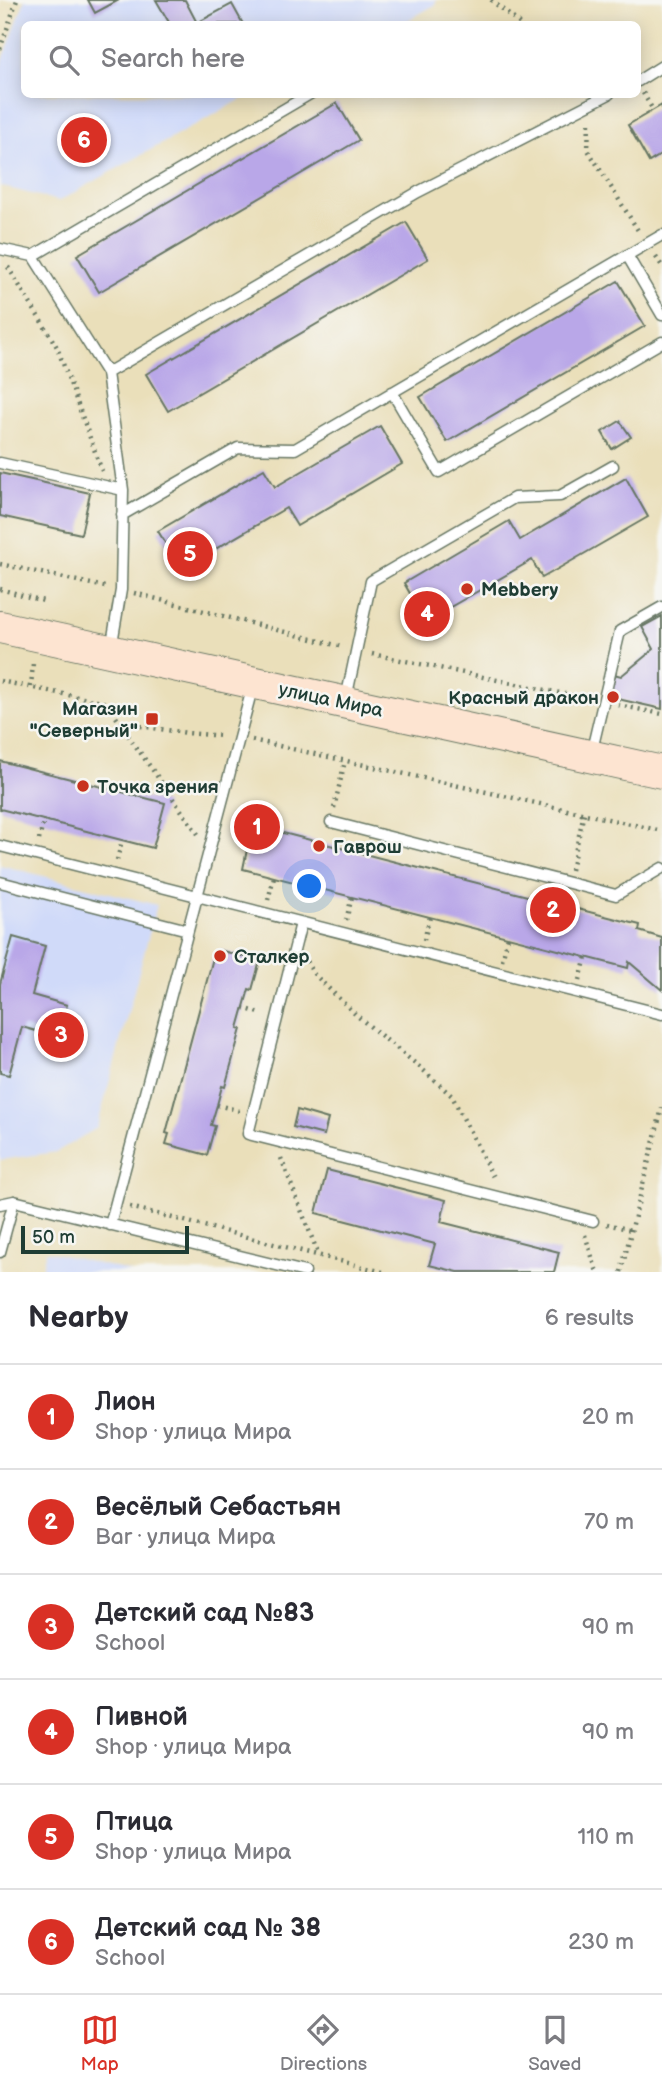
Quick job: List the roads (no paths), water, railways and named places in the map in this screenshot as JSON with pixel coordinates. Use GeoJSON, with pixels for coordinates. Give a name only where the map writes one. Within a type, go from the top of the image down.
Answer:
{"type":"FeatureCollection","features":[{"type":"Feature","properties":{"kind":"main road","name":"улица Мира"},"geometry":{"type":"LineString","coordinates":[[0,627],[662,772]]}},
{"type":"Feature","properties":{"kind":"lane"},"geometry":{"type":"LineString","coordinates":[[641,78],[662,66]]}},
{"type":"Feature","properties":{"kind":"lane"},"geometry":{"type":"LineString","coordinates":[[0,249],[33,256],[303,98]]}},
{"type":"Feature","properties":{"kind":"lane"},"geometry":{"type":"LineString","coordinates":[[107,373],[418,192],[601,98]]}},
{"type":"Feature","properties":{"kind":"lane"},"geometry":{"type":"LineString","coordinates":[[122,515],[238,447],[295,449],[662,234]]}},
{"type":"Feature","properties":{"kind":"lane"},"geometry":{"type":"LineString","coordinates":[[627,255],[662,315]]}},
{"type":"Feature","properties":{"kind":"lane"},"geometry":{"type":"LineString","coordinates":[[33,256],[107,373],[122,490],[121,590],[110,651]]}},
{"type":"Feature","properties":{"kind":"lane"},"geometry":{"type":"LineString","coordinates":[[392,392],[439,472],[662,342]]}},
{"type":"Feature","properties":{"kind":"lane"},"geometry":{"type":"LineString","coordinates":[[0,463],[122,490]]}},
{"type":"Feature","properties":{"kind":"lane"},"geometry":{"type":"LineString","coordinates":[[345,702],[371,581],[514,498],[560,496],[613,466]]}},
{"type":"Feature","properties":{"kind":"lane"},"geometry":{"type":"LineString","coordinates":[[590,757],[620,631],[662,607]]}},
{"type":"Feature","properties":{"kind":"lane"},"geometry":{"type":"LineString","coordinates":[[110,1225],[254,682]]}},
{"type":"Feature","properties":{"kind":"lane"},"geometry":{"type":"LineString","coordinates":[[331,822],[616,895],[662,868]]}},
{"type":"Feature","properties":{"kind":"lane"},"geometry":{"type":"LineString","coordinates":[[0,846],[662,1014]]}},
{"type":"Feature","properties":{"kind":"lane"},"geometry":{"type":"LineString","coordinates":[[0,882],[188,930]]}},
{"type":"Feature","properties":{"kind":"lane"},"geometry":{"type":"LineString","coordinates":[[301,923],[248,1134],[593,1221]]}},
{"type":"Feature","properties":{"kind":"lane"},"geometry":{"type":"LineString","coordinates":[[0,1252],[14,1201]]}},
{"type":"Feature","properties":{"kind":"lane"},"geometry":{"type":"LineString","coordinates":[[0,1204],[14,1201],[305,1272]]}},
{"type":"Feature","properties":{"kind":"place","name":"Детский сад № 38"},"geometry":{"type":"Point","coordinates":[84,140]}},
{"type":"Feature","properties":{"kind":"place","name":"Птица"},"geometry":{"type":"Point","coordinates":[190,554]}},
{"type":"Feature","properties":{"kind":"place","name":"Mebbery"},"geometry":{"type":"Point","coordinates":[467,589]}},
{"type":"Feature","properties":{"kind":"place","name":"Пивной"},"geometry":{"type":"Point","coordinates":[427,614]}},
{"type":"Feature","properties":{"kind":"place","name":"Красный дракон"},"geometry":{"type":"Point","coordinates":[613,697]}},
{"type":"Feature","properties":{"kind":"place","name":"Магазин \"Северный\""},"geometry":{"type":"Point","coordinates":[152,719]}},
{"type":"Feature","properties":{"kind":"place","name":"Точка зрения"},"geometry":{"type":"Point","coordinates":[83,786]}},
{"type":"Feature","properties":{"kind":"place","name":"Лион"},"geometry":{"type":"Point","coordinates":[257,827]}},
{"type":"Feature","properties":{"kind":"place","name":"Гаврош"},"geometry":{"type":"Point","coordinates":[319,846]}},
{"type":"Feature","properties":{"kind":"place","name":"Весёлый Себастьян"},"geometry":{"type":"Point","coordinates":[553,910]}},
{"type":"Feature","properties":{"kind":"place","name":"Сталкер"},"geometry":{"type":"Point","coordinates":[220,956]}},
{"type":"Feature","properties":{"kind":"place","name":"Детский сад №83"},"geometry":{"type":"Point","coordinates":[61,1035]}}]}
